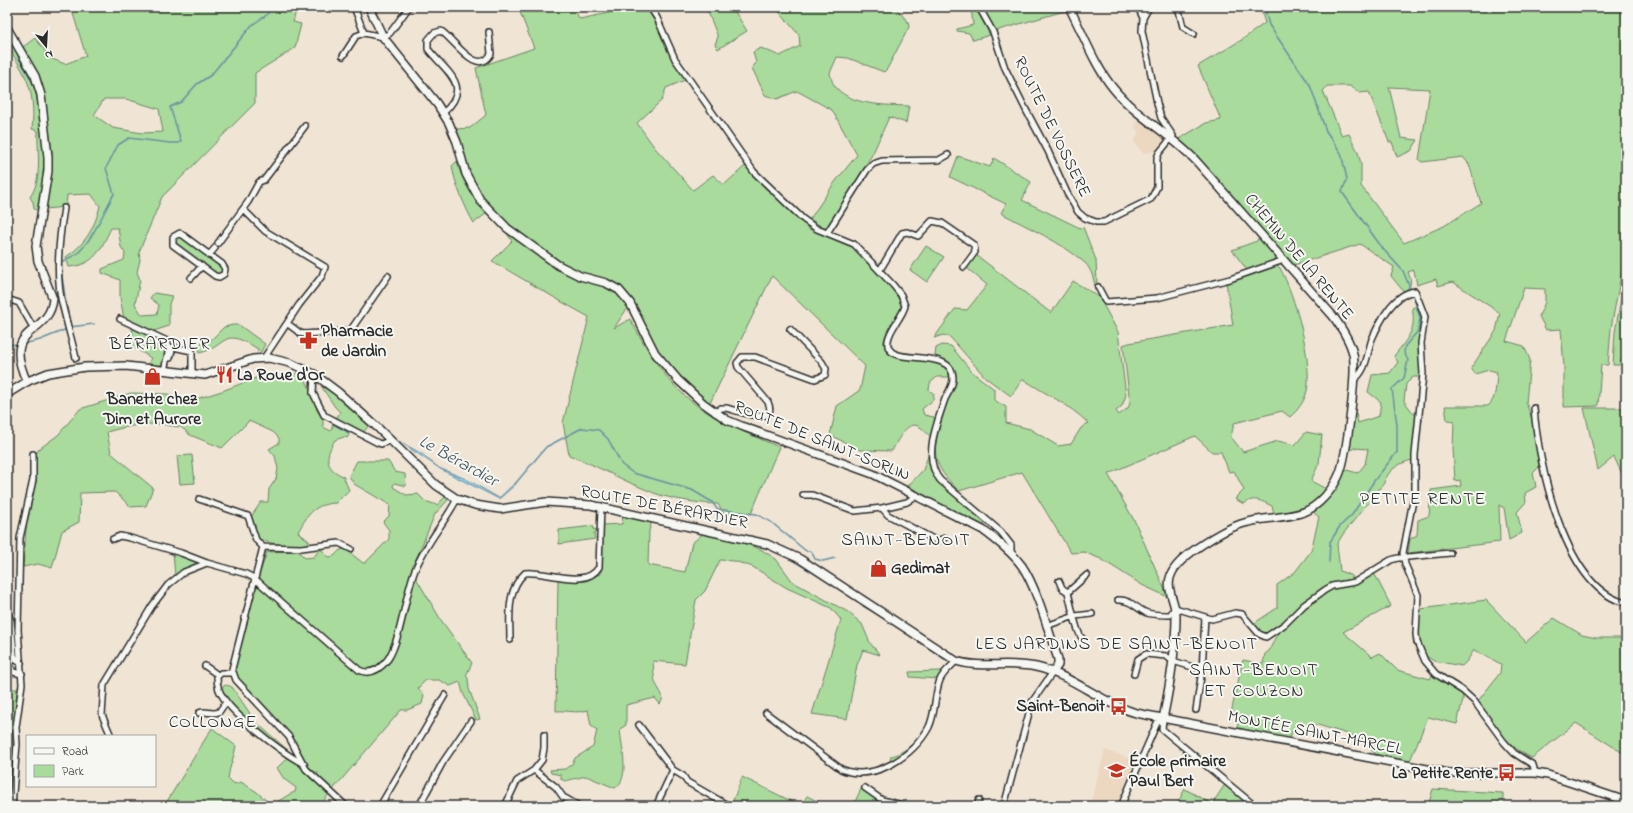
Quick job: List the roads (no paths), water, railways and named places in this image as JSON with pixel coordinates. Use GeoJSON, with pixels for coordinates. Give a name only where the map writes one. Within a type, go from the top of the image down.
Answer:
{"type":"FeatureCollection","features":[{"type":"Feature","properties":{"kind":"street"},"geometry":{"type":"LineString","coordinates":[[354,7],[364,33]]}},
{"type":"Feature","properties":{"kind":"street","name":"ROUTE DE SAINT-SORLIN"},"geometry":{"type":"LineString","coordinates":[[369,7],[383,37],[443,113],[458,142],[470,182],[476,195],[507,228],[558,265],[580,276],[606,283],[619,290],[630,303],[655,353],[678,380],[715,413],[744,427],[873,474],[917,495],[983,530],[1011,553],[1027,575],[1058,662],[1053,672]]}},
{"type":"Feature","properties":{"kind":"street"},"geometry":{"type":"LineString","coordinates":[[343,56],[354,38],[364,33],[383,37],[390,32],[409,7]]}},
{"type":"Feature","properties":{"kind":"street"},"geometry":{"type":"LineString","coordinates":[[650,7],[657,18],[676,59],[749,166],[803,219],[827,234],[854,244],[880,270],[901,295],[905,306],[888,339],[888,347],[898,355],[939,361],[947,366],[953,379],[941,413],[932,449],[932,462],[936,474],[956,494],[1001,532],[1011,545],[1011,553]]}},
{"type":"Feature","properties":{"kind":"street","name":"ROUTE DE VOSSERE"},"geometry":{"type":"LineString","coordinates":[[979,7],[993,32],[1005,68],[1067,193],[1076,209],[1085,218],[1096,222],[1104,222],[1151,199],[1157,187],[1157,158],[1159,152],[1171,139]]}},
{"type":"Feature","properties":{"kind":"street","name":"CHEMIN DE LA RENTE"},"geometry":{"type":"LineString","coordinates":[[1069,7],[1101,71],[1112,88],[1130,106],[1188,152],[1327,309],[1344,332],[1353,352],[1355,365],[1343,463],[1339,475],[1330,489],[1308,511],[1242,524],[1188,555],[1174,568],[1170,575],[1169,582],[1175,608],[1173,661],[1169,695],[1163,719]]}},
{"type":"Feature","properties":{"kind":"street"},"geometry":{"type":"LineString","coordinates":[[1138,7],[1144,18]]}},
{"type":"Feature","properties":{"kind":"street"},"geometry":{"type":"LineString","coordinates":[[1149,7],[1144,18],[1142,31],[1161,118],[1172,132],[1173,136],[1171,139]]}},
{"type":"Feature","properties":{"kind":"street"},"geometry":{"type":"LineString","coordinates":[[1178,7],[1183,27],[1194,34]]}},
{"type":"Feature","properties":{"kind":"street"},"geometry":{"type":"LineString","coordinates":[[7,28],[35,76],[41,95],[48,157],[48,171],[36,246],[38,261],[52,296],[53,304],[47,315],[23,339],[18,350],[18,360],[27,382]]}},
{"type":"Feature","properties":{"kind":"street"},"geometry":{"type":"LineString","coordinates":[[443,113],[457,98],[458,91],[450,71],[428,49],[428,40],[434,33],[440,31],[472,60],[481,61],[486,60],[491,54],[488,32]]}},
{"type":"Feature","properties":{"kind":"street"},"geometry":{"type":"LineString","coordinates":[[209,255],[243,209],[259,182],[264,180],[305,126]]}},
{"type":"Feature","properties":{"kind":"street"},"geometry":{"type":"LineString","coordinates":[[827,234],[867,170],[873,164],[882,161],[939,160],[948,155]]}},
{"type":"Feature","properties":{"kind":"street"},"geometry":{"type":"LineString","coordinates":[[64,208],[58,250],[62,307],[76,358]]}},
{"type":"Feature","properties":{"kind":"street"},"geometry":{"type":"LineString","coordinates":[[243,209],[265,231],[325,267],[322,276],[264,358]]}},
{"type":"Feature","properties":{"kind":"street"},"geometry":{"type":"LineString","coordinates":[[880,270],[902,233],[907,232],[918,236],[932,221],[942,223],[974,245],[975,252],[964,267]]}},
{"type":"Feature","properties":{"kind":"street"},"geometry":{"type":"LineString","coordinates":[[180,233],[209,255],[224,266],[224,274],[219,277],[215,276],[173,245],[173,237],[180,233]]}},
{"type":"Feature","properties":{"kind":"street"},"geometry":{"type":"LineString","coordinates":[[1098,287],[1106,302],[1157,298],[1230,279],[1284,260]]}},
{"type":"Feature","properties":{"kind":"street"},"geometry":{"type":"LineString","coordinates":[[191,278],[202,266]]}},
{"type":"Feature","properties":{"kind":"street"},"geometry":{"type":"LineString","coordinates":[[288,324],[300,333],[304,334],[350,331],[388,276]]}},
{"type":"Feature","properties":{"kind":"street"},"geometry":{"type":"LineString","coordinates":[[1353,380],[1359,377],[1362,372],[1372,340],[1384,314],[1393,303],[1411,292],[1417,292],[1425,317],[1421,350],[1423,374],[1415,455],[1415,490],[1403,558],[1418,595],[1416,637],[1425,661],[1436,674],[1463,691],[1474,701],[1504,742],[1514,753],[1533,765],[1535,773]]}},
{"type":"Feature","properties":{"kind":"street"},"geometry":{"type":"LineString","coordinates":[[7,299],[19,302],[34,328]]}},
{"type":"Feature","properties":{"kind":"street"},"geometry":{"type":"LineString","coordinates":[[53,304],[62,307]]}},
{"type":"Feature","properties":{"kind":"street"},"geometry":{"type":"LineString","coordinates":[[120,319],[167,341],[169,348],[165,371]]}},
{"type":"Feature","properties":{"kind":"street"},"geometry":{"type":"LineString","coordinates":[[715,413],[721,408],[726,408],[757,417],[765,415],[768,412],[768,402],[738,367],[739,359],[742,357],[755,357],[815,379],[825,375],[826,369],[822,362],[790,329]]}},
{"type":"Feature","properties":{"kind":"street"},"geometry":{"type":"LineString","coordinates":[[165,371],[173,347],[192,351],[192,373]]}},
{"type":"Feature","properties":{"kind":"street","name":"ROUTE DE BÉRARDIER"},"geometry":{"type":"LineString","coordinates":[[7,394],[27,382],[61,370],[85,367],[126,366],[208,375],[234,364],[264,358],[290,363],[314,374],[338,392],[391,440],[436,485],[457,499],[475,505],[500,509],[546,502],[601,506],[757,541],[778,548],[800,559],[956,661],[971,664],[1020,664],[1053,672]]}},
{"type":"Feature","properties":{"kind":"street"},"geometry":{"type":"LineString","coordinates":[[314,374],[313,393],[320,410],[329,419],[379,444],[391,440]]}},
{"type":"Feature","properties":{"kind":"street"},"geometry":{"type":"LineString","coordinates":[[1534,408],[1539,446],[1555,514],[1569,545],[1589,578],[1605,594],[1626,603]]}},
{"type":"Feature","properties":{"kind":"street"},"geometry":{"type":"LineString","coordinates":[[12,806],[17,744],[16,727],[22,674],[18,630],[20,538],[33,480],[33,454]]}},
{"type":"Feature","properties":{"kind":"street"},"geometry":{"type":"LineString","coordinates":[[803,495],[812,494],[855,512],[907,502],[917,495]]}},
{"type":"Feature","properties":{"kind":"street"},"geometry":{"type":"LineString","coordinates":[[199,499],[248,516],[256,540],[263,547],[301,548],[339,543],[351,549]]}},
{"type":"Feature","properties":{"kind":"street"},"geometry":{"type":"LineString","coordinates":[[113,539],[120,536],[130,538],[187,554],[208,563],[246,574],[254,578],[350,664],[363,672],[376,670],[388,658],[393,647],[408,588],[421,556],[457,499]]}},
{"type":"Feature","properties":{"kind":"street"},"geometry":{"type":"LineString","coordinates":[[510,640],[509,615],[512,591],[525,573],[536,572],[554,576],[575,578],[588,576],[597,571],[599,567],[601,506]]}},
{"type":"Feature","properties":{"kind":"street"},"geometry":{"type":"LineString","coordinates":[[882,508],[888,515],[937,541],[944,538]]}},
{"type":"Feature","properties":{"kind":"street"},"geometry":{"type":"LineString","coordinates":[[263,547],[232,666],[232,674],[289,737],[309,772],[346,806]]}},
{"type":"Feature","properties":{"kind":"street"},"geometry":{"type":"LineString","coordinates":[[1118,600],[1124,599],[1148,613],[1170,615],[1175,608],[1215,619],[1235,613],[1242,614],[1259,634],[1266,637],[1285,624],[1304,605],[1332,586],[1355,582],[1391,560],[1450,553]]}},
{"type":"Feature","properties":{"kind":"street"},"geometry":{"type":"LineString","coordinates":[[111,735],[102,715],[104,685],[159,596],[175,578],[208,563]]}},
{"type":"Feature","properties":{"kind":"street"},"geometry":{"type":"LineString","coordinates":[[1068,592],[1087,575]]}},
{"type":"Feature","properties":{"kind":"street"},"geometry":{"type":"LineString","coordinates":[[1059,580],[1062,588],[1068,592],[1075,616],[1078,635],[1082,638]]}},
{"type":"Feature","properties":{"kind":"street"},"geometry":{"type":"LineString","coordinates":[[7,611],[11,621],[14,655],[16,660],[21,663]]}},
{"type":"Feature","properties":{"kind":"street"},"geometry":{"type":"LineString","coordinates":[[1046,626],[1075,616],[1092,614]]}},
{"type":"Feature","properties":{"kind":"street"},"geometry":{"type":"LineString","coordinates":[[1196,710],[1202,670],[1205,617]]}},
{"type":"Feature","properties":{"kind":"street"},"geometry":{"type":"LineString","coordinates":[[1134,674],[1138,659],[1142,655],[1166,656],[1173,661],[1202,670]]}},
{"type":"Feature","properties":{"kind":"street"},"geometry":{"type":"LineString","coordinates":[[7,658],[13,672],[22,674]]}},
{"type":"Feature","properties":{"kind":"street"},"geometry":{"type":"LineString","coordinates":[[766,713],[841,770],[855,774],[869,773],[896,760],[922,738],[932,720],[940,679],[956,661]]}},
{"type":"Feature","properties":{"kind":"street"},"geometry":{"type":"LineString","coordinates":[[206,666],[218,675],[232,674]]}},
{"type":"Feature","properties":{"kind":"street"},"geometry":{"type":"LineString","coordinates":[[1004,806],[1032,702],[1053,672]]}},
{"type":"Feature","properties":{"kind":"street","name":"MONTÉE SAINT-MARCEL"},"geometry":{"type":"LineString","coordinates":[[1053,672],[1123,708],[1163,719],[1448,773],[1535,773],[1570,782],[1626,801]]}},
{"type":"Feature","properties":{"kind":"street"},"geometry":{"type":"LineString","coordinates":[[218,675],[217,681],[219,689],[226,702],[251,726],[287,754],[304,764]]}},
{"type":"Feature","properties":{"kind":"street"},"geometry":{"type":"LineString","coordinates":[[380,806],[445,695]]}},
{"type":"Feature","properties":{"kind":"street"},"geometry":{"type":"LineString","coordinates":[[199,713],[205,711],[213,713],[219,712],[226,702]]}},
{"type":"Feature","properties":{"kind":"street"},"geometry":{"type":"LineString","coordinates":[[1121,806],[1156,724],[1163,719]]}},
{"type":"Feature","properties":{"kind":"street"},"geometry":{"type":"LineString","coordinates":[[1163,719],[1162,728],[1255,806]]}},
{"type":"Feature","properties":{"kind":"street"},"geometry":{"type":"LineString","coordinates":[[419,806],[443,762],[471,721]]}},
{"type":"Feature","properties":{"kind":"street"},"geometry":{"type":"LineString","coordinates":[[639,725],[673,770],[687,782],[729,806]]}},
{"type":"Feature","properties":{"kind":"street"},"geometry":{"type":"LineString","coordinates":[[505,806],[517,781],[534,770],[543,756],[544,735]]}},
{"type":"Feature","properties":{"kind":"street"},"geometry":{"type":"LineString","coordinates":[[534,770],[549,780],[567,801],[579,806]]}},
{"type":"Feature","properties":{"kind":"street"},"geometry":{"type":"LineString","coordinates":[[656,806],[673,770]]}},
{"type":"Feature","properties":{"kind":"street"},"geometry":{"type":"LineString","coordinates":[[865,788],[882,800],[906,806]]}},
{"type":"Feature","properties":{"kind":"street"},"geometry":{"type":"LineString","coordinates":[[977,806],[979,800]]}},
{"type":"Feature","properties":{"kind":"water"},"geometry":{"type":"Polygon","coordinates":[[[399,441],[422,454],[439,468],[399,441]]]}},
{"type":"Feature","properties":{"kind":"water"},"geometry":{"type":"Polygon","coordinates":[[[439,468],[466,479],[499,498],[515,483],[516,484],[499,499],[439,468]]]}},
{"type":"Feature","properties":{"kind":"waterway"},"geometry":{"type":"LineString","coordinates":[[61,262],[73,256],[84,246],[94,232],[114,194],[106,168],[118,145],[129,138],[179,143],[181,141],[170,107],[181,102],[197,84],[211,75],[252,25],[268,14],[268,7]]}},
{"type":"Feature","properties":{"kind":"waterway"},"geometry":{"type":"LineString","coordinates":[[1264,7],[1269,25],[1310,85],[1326,131],[1341,153],[1347,179],[1342,192],[1383,249],[1403,271],[1413,295],[1420,318],[1418,331],[1405,346],[1404,353],[1408,360],[1404,378],[1392,389],[1397,425],[1397,452],[1374,481],[1352,515],[1340,526],[1330,542],[1329,562]]}},
{"type":"Feature","properties":{"kind":"waterway"},"geometry":{"type":"LineString","coordinates":[[18,57],[33,83],[37,96],[43,143],[43,174]]}},
{"type":"Feature","properties":{"kind":"waterway"},"geometry":{"type":"LineString","coordinates":[[61,268],[66,304]]}},
{"type":"Feature","properties":{"kind":"waterway"},"geometry":{"type":"LineString","coordinates":[[67,308],[71,327]]}},
{"type":"Feature","properties":{"kind":"waterway","name":"Le Bérardier"},"geometry":{"type":"LineString","coordinates":[[70,327],[94,324]]}},
{"type":"Feature","properties":{"kind":"waterway","name":"Le Bérardier"},"geometry":{"type":"LineString","coordinates":[[23,344],[40,340],[67,329]]}},
{"type":"Feature","properties":{"kind":"waterway","name":"Le Bérardier"},"geometry":{"type":"LineString","coordinates":[[7,345],[19,344]]}},
{"type":"Feature","properties":{"kind":"waterway"},"geometry":{"type":"LineString","coordinates":[[333,424],[350,433]]}},
{"type":"Feature","properties":{"kind":"waterway","name":"Le Bérardier"},"geometry":{"type":"LineString","coordinates":[[515,484],[546,447],[582,428],[599,430],[608,439],[622,465],[633,473],[692,490],[712,502],[717,509],[756,514],[771,522],[806,551],[811,551],[815,559],[823,561],[835,558]]}},
{"type":"Feature","properties":{"kind":"waterway"},"geometry":{"type":"LineString","coordinates":[[794,561],[827,581]]}},
{"type":"Feature","properties":{"kind":"waterway"},"geometry":{"type":"LineString","coordinates":[[863,606],[879,615]]}},
{"type":"Feature","properties":{"kind":"waterway"},"geometry":{"type":"LineString","coordinates":[[887,620],[901,629]]}},
{"type":"Feature","properties":{"kind":"waterway"},"geometry":{"type":"LineString","coordinates":[[907,633],[947,661]]}},
{"type":"Feature","properties":{"kind":"place","name":"Pharmacie de Jardin"},"geometry":{"type":"Point","coordinates":[308,341]}},
{"type":"Feature","properties":{"kind":"place","name":"La Roue d'Or"},"geometry":{"type":"Point","coordinates":[224,375]}},
{"type":"Feature","properties":{"kind":"place","name":"Banette chez Dim et Aurore"},"geometry":{"type":"Point","coordinates":[152,377]}},
{"type":"Feature","properties":{"kind":"place","name":"Gedimat"},"geometry":{"type":"Point","coordinates":[878,568]}},
{"type":"Feature","properties":{"kind":"place","name":"Saint-Benoit"},"geometry":{"type":"Point","coordinates":[1118,706]}},
{"type":"Feature","properties":{"kind":"place","name":"École primaire Paul Bert"},"geometry":{"type":"Point","coordinates":[1116,771]}},
{"type":"Feature","properties":{"kind":"place","name":"La Petite Rente"},"geometry":{"type":"Point","coordinates":[1506,773]}},
{"type":"Feature","properties":{"kind":"district","name":"BÉRARDIER"},"geometry":{"type":"Point","coordinates":[160,345]}},
{"type":"Feature","properties":{"kind":"district","name":"PETITE RENTE"},"geometry":{"type":"Point","coordinates":[1423,500]}},
{"type":"Feature","properties":{"kind":"district","name":"SAINT-BENOIT"},"geometry":{"type":"Point","coordinates":[906,541]}},
{"type":"Feature","properties":{"kind":"district","name":"LES JARDINS DE SAINT-BENOIT"},"geometry":{"type":"Point","coordinates":[1117,645]}},
{"type":"Feature","properties":{"kind":"district","name":"SAINT-BENOIT ET COUZON"},"geometry":{"type":"Point","coordinates":[1254,681]}},
{"type":"Feature","properties":{"kind":"district","name":"COLLONGE"},"geometry":{"type":"Point","coordinates":[213,723]}}]}
